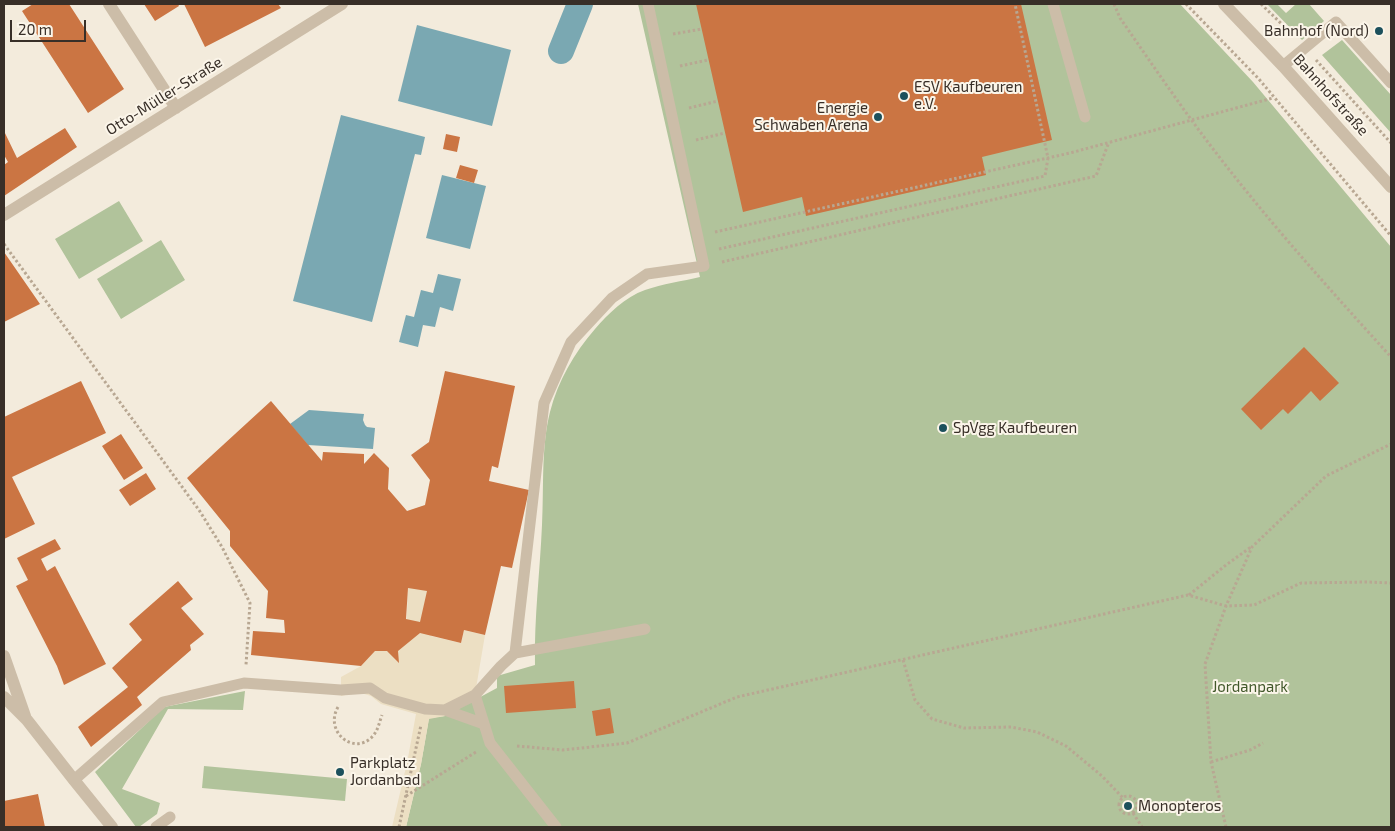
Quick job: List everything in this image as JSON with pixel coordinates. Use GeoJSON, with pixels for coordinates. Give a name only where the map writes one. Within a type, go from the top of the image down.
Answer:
{"type":"FeatureCollection","features":[{"type":"Feature","properties":{"kind":"street"},"geometry":{"type":"LineString","coordinates":[[109,4],[176,108]]}},
{"type":"Feature","properties":{"kind":"street","name":"Otto-Müller-Straße"},"geometry":{"type":"LineString","coordinates":[[4,215],[342,4]]}},
{"type":"Feature","properties":{"kind":"street","name":"Bahnhofstraße"},"geometry":{"type":"LineString","coordinates":[[1224,4],[1283,66],[1391,187]]}},
{"type":"Feature","properties":{"kind":"street"},"geometry":{"type":"LineString","coordinates":[[4,656],[27,720]]}},
{"type":"Feature","properties":{"kind":"street"},"geometry":{"type":"LineString","coordinates":[[4,697],[27,720],[112,827]]}},
{"type":"Feature","properties":{"kind":"lane"},"geometry":{"type":"LineString","coordinates":[[515,653],[544,403],[571,342],[612,298],[647,274],[704,266],[648,4]]}},
{"type":"Feature","properties":{"kind":"lane"},"geometry":{"type":"LineString","coordinates":[[1053,4],[1085,117]]}},
{"type":"Feature","properties":{"kind":"lane"},"geometry":{"type":"LineString","coordinates":[[1283,66],[1336,22],[1391,82]]}},
{"type":"Feature","properties":{"kind":"lane"},"geometry":{"type":"LineString","coordinates":[[445,710],[475,695],[515,653],[645,629]]}},
{"type":"Feature","properties":{"kind":"lane"},"geometry":{"type":"LineString","coordinates":[[74,780],[163,702],[244,683],[341,690],[370,688],[385,698],[425,708],[445,710],[484,724]]}},
{"type":"Feature","properties":{"kind":"lane"},"geometry":{"type":"LineString","coordinates":[[475,695],[490,743],[556,827]]}},
{"type":"Feature","properties":{"kind":"lane"},"geometry":{"type":"LineString","coordinates":[[156,827],[170,817]]}},
{"type":"Feature","properties":{"kind":"path"},"geometry":{"type":"LineString","coordinates":[[701,253],[1045,176],[1048,158],[1015,4]]}},
{"type":"Feature","properties":{"kind":"path"},"geometry":{"type":"LineString","coordinates":[[1114,4],[1120,18],[1191,119],[1257,204],[1391,357]]}},
{"type":"Feature","properties":{"kind":"path"},"geometry":{"type":"LineString","coordinates":[[1186,4],[1258,78],[1391,236]]}},
{"type":"Feature","properties":{"kind":"path"},"geometry":{"type":"LineString","coordinates":[[1261,4],[1305,47],[1391,143]]}},
{"type":"Feature","properties":{"kind":"path"},"geometry":{"type":"LineString","coordinates":[[672,35],[702,28]]}},
{"type":"Feature","properties":{"kind":"path"},"geometry":{"type":"LineString","coordinates":[[679,66],[708,60]]}},
{"type":"Feature","properties":{"kind":"path"},"geometry":{"type":"LineString","coordinates":[[715,232],[1048,158],[1273,98]]}},
{"type":"Feature","properties":{"kind":"path"},"geometry":{"type":"LineString","coordinates":[[688,108],[718,101]]}},
{"type":"Feature","properties":{"kind":"path"},"geometry":{"type":"LineString","coordinates":[[696,140],[725,133]]}},
{"type":"Feature","properties":{"kind":"path"},"geometry":{"type":"LineString","coordinates":[[704,266],[1096,176],[1109,142]]}},
{"type":"Feature","properties":{"kind":"path"},"geometry":{"type":"LineString","coordinates":[[4,244],[199,510],[222,547],[250,603],[244,683]]}},
{"type":"Feature","properties":{"kind":"path"},"geometry":{"type":"LineString","coordinates":[[406,796],[490,743],[563,750],[627,743],[737,697],[1188,595],[1252,547],[1326,476],[1391,444]]}},
{"type":"Feature","properties":{"kind":"path"},"geometry":{"type":"LineString","coordinates":[[1226,827],[1211,762],[1204,664],[1226,606],[1252,547]]}},
{"type":"Feature","properties":{"kind":"path"},"geometry":{"type":"LineString","coordinates":[[1188,595],[1226,606],[1254,605],[1301,584],[1391,583]]}},
{"type":"Feature","properties":{"kind":"path"},"geometry":{"type":"LineString","coordinates":[[903,660],[915,700],[932,720],[964,728],[1011,727],[1037,732],[1066,746],[1102,776],[1122,798]]}},
{"type":"Feature","properties":{"kind":"path"},"geometry":{"type":"LineString","coordinates":[[339,705],[333,719],[338,734],[344,739],[360,743],[367,741],[373,736],[384,708]]}},
{"type":"Feature","properties":{"kind":"path"},"geometry":{"type":"LineString","coordinates":[[399,827],[425,708]]}},
{"type":"Feature","properties":{"kind":"path"},"geometry":{"type":"LineString","coordinates":[[1211,762],[1263,744]]}},
{"type":"Feature","properties":{"kind":"path"},"geometry":{"type":"LineString","coordinates":[[383,762],[407,763]]}},
{"type":"Feature","properties":{"kind":"path"},"geometry":{"type":"LineString","coordinates":[[1131,796],[1136,799],[1138,805],[1133,813],[1122,812],[1119,803],[1122,798],[1131,796]]}},
{"type":"Feature","properties":{"kind":"path"},"geometry":{"type":"LineString","coordinates":[[1133,813],[1142,827]]}},
{"type":"Feature","properties":{"kind":"green space","name":"Jordanpark"},"geometry":{"type":"Polygon","coordinates":[[[638,4],[1180,4],[1253,82],[1391,247],[1391,827],[406,827],[421,764],[429,718],[445,716],[497,688],[497,676],[535,665],[535,630],[542,525],[545,439],[553,401],[568,368],[580,348],[595,329],[624,301],[652,288],[700,277],[638,4]]]}},
{"type":"Feature","properties":{"kind":"green space"},"geometry":{"type":"Polygon","coordinates":[[[1267,4],[1277,4],[1286,13],[1296,4],[1309,4],[1324,21],[1302,40],[1267,4]]]}},
{"type":"Feature","properties":{"kind":"green space"},"geometry":{"type":"Polygon","coordinates":[[[1342,40],[1391,95],[1391,133],[1322,55],[1342,40]]]}},
{"type":"Feature","properties":{"kind":"green space"},"geometry":{"type":"Polygon","coordinates":[[[119,201],[143,241],[79,279],[55,239],[119,201]]]}},
{"type":"Feature","properties":{"kind":"green space"},"geometry":{"type":"Polygon","coordinates":[[[161,240],[185,280],[121,319],[97,279],[161,240]]]}},
{"type":"Feature","properties":{"kind":"green space"},"geometry":{"type":"Polygon","coordinates":[[[245,691],[243,710],[168,709],[122,789],[160,803],[157,814],[139,827],[136,827],[95,772],[164,707],[245,691]]]}},
{"type":"Feature","properties":{"kind":"green space"},"geometry":{"type":"Polygon","coordinates":[[[204,766],[347,779],[345,801],[202,788],[204,766]]]}},
{"type":"Feature","properties":{"kind":"shaded area"},"geometry":{"type":"Polygon","coordinates":[[[443,585],[431,636],[461,643],[464,630],[485,635],[474,700],[445,716],[429,719],[421,764],[406,827],[392,827],[416,714],[381,704],[371,696],[361,693],[341,696],[341,677],[361,666],[375,651],[406,636],[408,588],[443,585]]]}},
{"type":"Feature","properties":{"kind":"water"},"geometry":{"type":"Polygon","coordinates":[[[417,25],[511,50],[492,126],[398,101],[417,25]]]}},
{"type":"Feature","properties":{"kind":"water"},"geometry":{"type":"Polygon","coordinates":[[[341,115],[425,137],[421,155],[415,154],[372,322],[293,301],[341,115]]]}},
{"type":"Feature","properties":{"kind":"water"},"geometry":{"type":"Polygon","coordinates":[[[442,175],[486,186],[470,249],[426,238],[442,175]]]}},
{"type":"Feature","properties":{"kind":"water"},"geometry":{"type":"Polygon","coordinates":[[[438,274],[461,279],[453,311],[440,307],[435,327],[423,325],[418,347],[399,342],[406,315],[414,317],[421,290],[433,293],[438,274]]]}},
{"type":"Feature","properties":{"kind":"water"},"geometry":{"type":"Polygon","coordinates":[[[309,410],[364,414],[363,420],[365,425],[375,428],[373,449],[308,445],[290,424],[309,410]]]}},
{"type":"Feature","properties":{"kind":"building"},"geometry":{"type":"Polygon","coordinates":[[[33,4],[69,4],[124,89],[88,113],[22,11],[33,4]]]}},
{"type":"Feature","properties":{"kind":"building"},"geometry":{"type":"Polygon","coordinates":[[[144,4],[178,4],[179,6],[155,21],[144,4]]]}},
{"type":"Feature","properties":{"kind":"building"},"geometry":{"type":"Polygon","coordinates":[[[184,4],[278,4],[281,8],[205,47],[184,4]]]}},
{"type":"Feature","properties":{"kind":"building","name":"Energie Schwaben Arena"},"geometry":{"type":"Polygon","coordinates":[[[696,4],[1021,4],[1052,140],[982,157],[986,175],[806,216],[802,197],[743,212],[696,4]]]}},
{"type":"Feature","properties":{"kind":"building"},"geometry":{"type":"Polygon","coordinates":[[[65,128],[77,147],[4,196],[4,165],[8,162],[4,155],[4,131],[17,158],[65,128]]]}},
{"type":"Feature","properties":{"kind":"building"},"geometry":{"type":"Polygon","coordinates":[[[446,134],[460,137],[457,152],[443,149],[446,134]]]}},
{"type":"Feature","properties":{"kind":"building"},"geometry":{"type":"Polygon","coordinates":[[[460,165],[478,170],[474,183],[456,178],[460,165]]]}},
{"type":"Feature","properties":{"kind":"building"},"geometry":{"type":"Polygon","coordinates":[[[4,252],[40,304],[4,322],[4,252]]]}},
{"type":"Feature","properties":{"kind":"building"},"geometry":{"type":"Polygon","coordinates":[[[1304,347],[1339,383],[1320,401],[1311,391],[1288,414],[1283,409],[1261,430],[1241,409],[1304,347]]]}},
{"type":"Feature","properties":{"kind":"building"},"geometry":{"type":"Polygon","coordinates":[[[445,371],[515,386],[498,468],[492,466],[489,481],[529,490],[512,568],[501,566],[485,635],[464,630],[461,643],[420,633],[398,651],[399,663],[387,651],[375,651],[361,666],[251,655],[253,631],[285,633],[284,620],[266,618],[268,591],[230,546],[230,531],[187,478],[271,401],[322,461],[323,452],[364,454],[364,464],[374,453],[389,468],[388,489],[407,511],[425,505],[430,480],[411,455],[429,442],[445,371]],[[408,588],[406,619],[420,622],[427,591],[408,588]]]}},
{"type":"Feature","properties":{"kind":"building"},"geometry":{"type":"Polygon","coordinates":[[[81,381],[106,433],[12,477],[35,524],[4,539],[4,417],[81,381]]]}},
{"type":"Feature","properties":{"kind":"building"},"geometry":{"type":"Polygon","coordinates":[[[121,434],[143,468],[124,480],[102,446],[121,434]]]}},
{"type":"Feature","properties":{"kind":"building"},"geometry":{"type":"Polygon","coordinates":[[[146,473],[156,489],[130,506],[119,490],[146,473]]]}},
{"type":"Feature","properties":{"kind":"building"},"geometry":{"type":"Polygon","coordinates":[[[55,539],[61,549],[41,559],[47,571],[55,566],[106,664],[64,685],[57,666],[16,586],[28,580],[17,558],[55,539]]]}},
{"type":"Feature","properties":{"kind":"building"},"geometry":{"type":"Polygon","coordinates":[[[178,581],[193,599],[181,608],[204,634],[190,645],[191,650],[137,697],[142,705],[91,747],[78,727],[128,687],[112,668],[142,640],[129,624],[178,581]]]}},
{"type":"Feature","properties":{"kind":"building"},"geometry":{"type":"Polygon","coordinates":[[[574,681],[576,708],[506,713],[504,686],[574,681]]]}},
{"type":"Feature","properties":{"kind":"building"},"geometry":{"type":"Polygon","coordinates":[[[610,708],[614,733],[596,736],[592,711],[610,708]]]}},
{"type":"Feature","properties":{"kind":"building"},"geometry":{"type":"Polygon","coordinates":[[[38,794],[45,827],[4,827],[4,801],[38,794]]]}},
{"type":"Feature","properties":{"kind":"building","name":"Monopteros"},"geometry":{"type":"Polygon","coordinates":[[[1128,801],[1132,805],[1128,809],[1124,805],[1128,801]]]}},
{"type":"Feature","properties":{"kind":"waterway"},"geometry":{"type":"LineString","coordinates":[[561,51],[580,4]]}},
{"type":"Feature","properties":{"kind":"place","name":"Bahnhof (Nord)"},"geometry":{"type":"Point","coordinates":[1379,31]}},
{"type":"Feature","properties":{"kind":"place","name":"ESV Kaufbeuren e.V."},"geometry":{"type":"Point","coordinates":[904,96]}},
{"type":"Feature","properties":{"kind":"place","name":"Energie Schwaben Arena"},"geometry":{"type":"Point","coordinates":[878,117]}},
{"type":"Feature","properties":{"kind":"place","name":"SpVgg Kaufbeuren"},"geometry":{"type":"Point","coordinates":[943,428]}},
{"type":"Feature","properties":{"kind":"place","name":"Parkplatz Jordanbad"},"geometry":{"type":"Point","coordinates":[340,772]}},
{"type":"Feature","properties":{"kind":"place","name":"Monopteros"},"geometry":{"type":"Point","coordinates":[1128,806]}}]}
